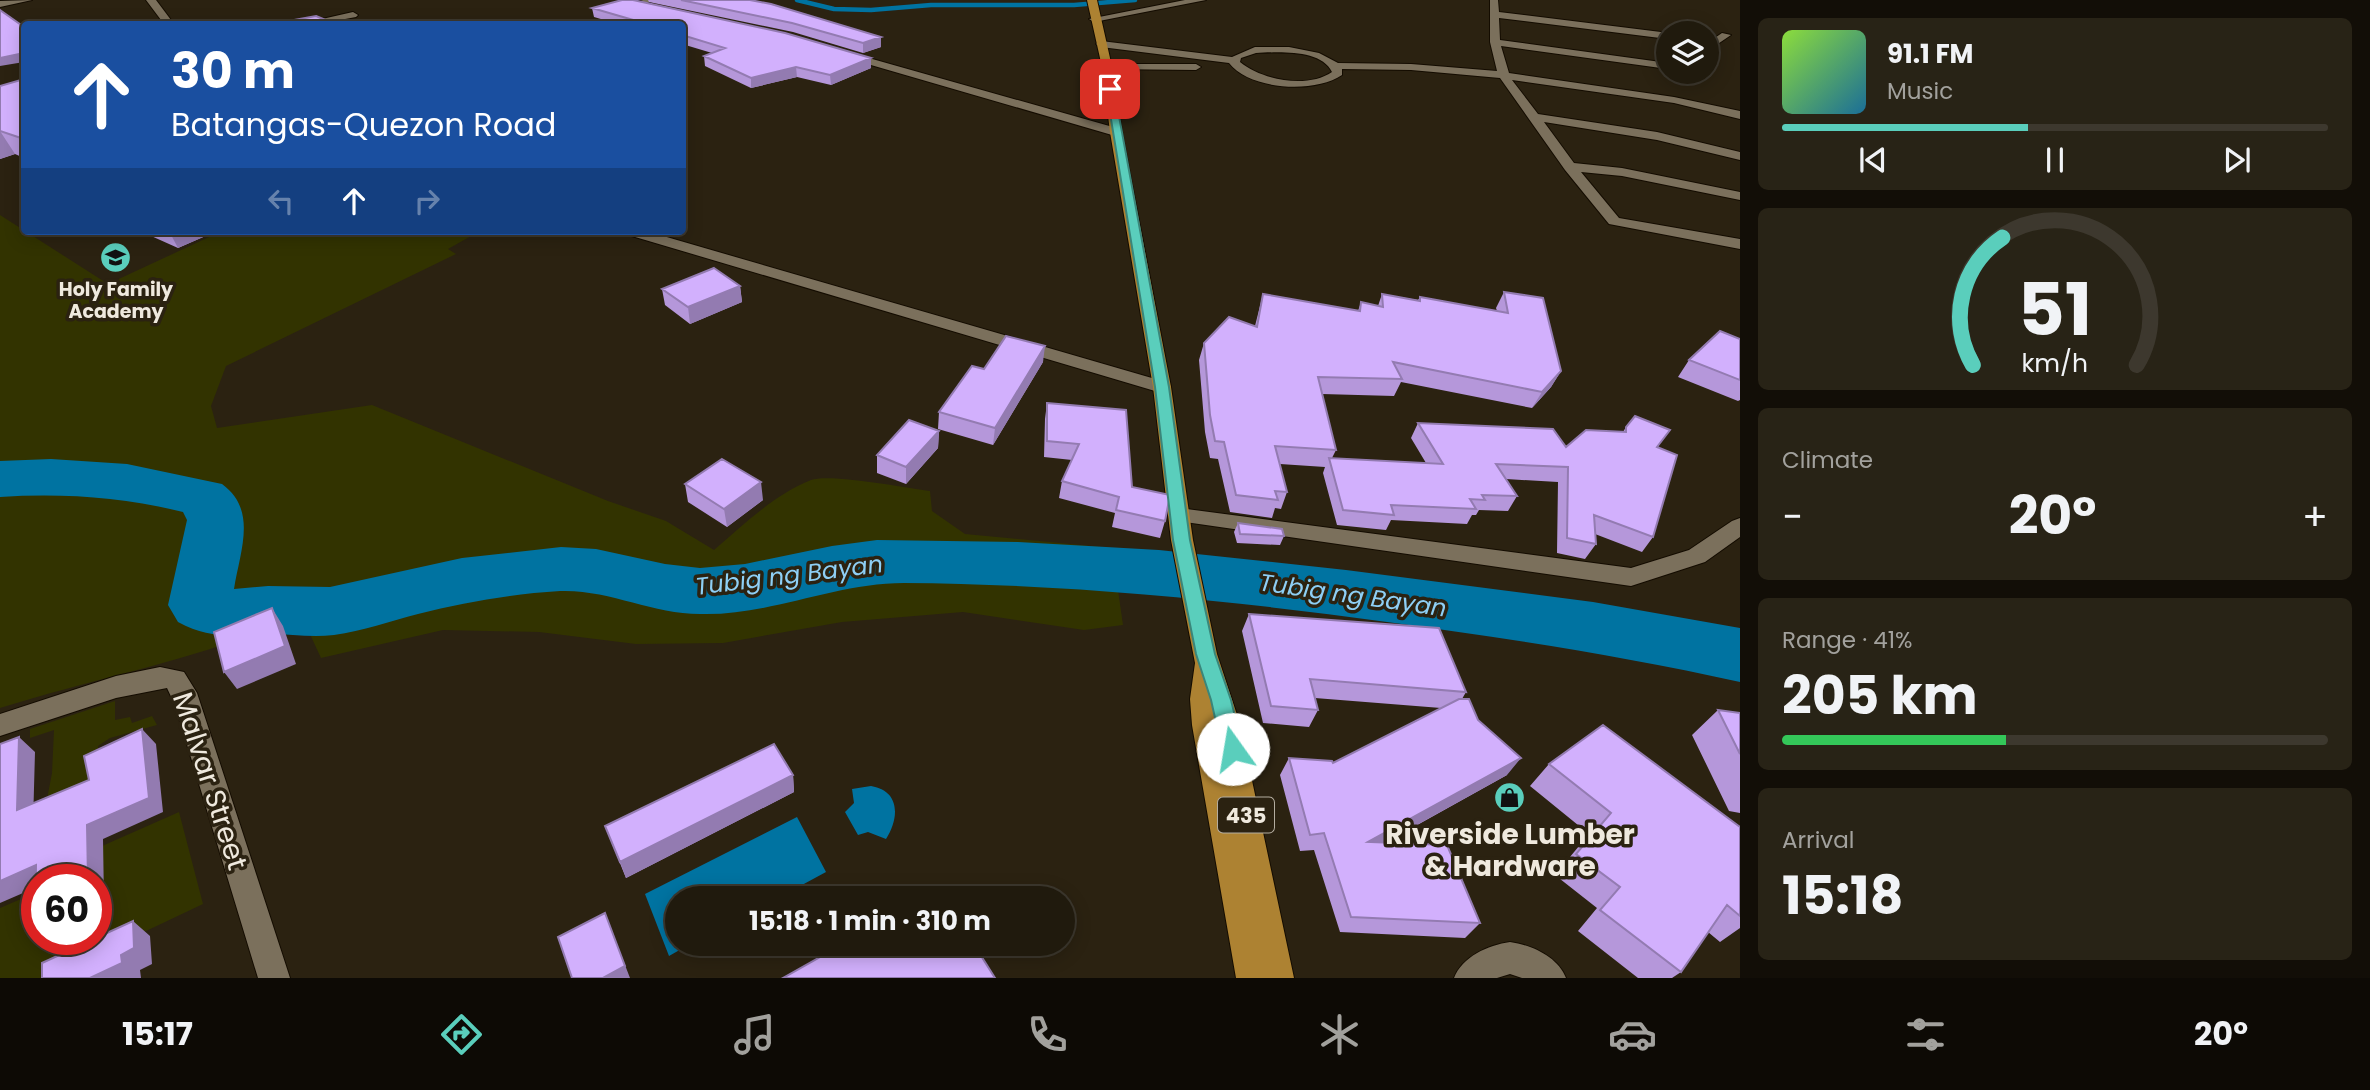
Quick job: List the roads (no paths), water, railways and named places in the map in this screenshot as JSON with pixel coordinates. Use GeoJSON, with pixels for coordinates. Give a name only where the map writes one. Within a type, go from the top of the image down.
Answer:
{"type":"FeatureCollection","features":[{"type":"Feature","properties":{"kind":"main road","name":"435"},"geometry":{"type":"LineString","coordinates":[[1093,8],[1107,67],[1116,132],[1162,387],[1182,540],[1205,654],[1227,724],[1278,978]]}},
{"type":"Feature","properties":{"kind":"main road","name":"435"},"geometry":{"type":"LineString","coordinates":[[1205,654],[1205,725],[1252,978]]}},
{"type":"Feature","properties":{"kind":"street"},"geometry":{"type":"LineString","coordinates":[[0,4],[27,0]]}},
{"type":"Feature","properties":{"kind":"street"},"geometry":{"type":"LineString","coordinates":[[151,0],[167,21]]}},
{"type":"Feature","properties":{"kind":"street"},"geometry":{"type":"LineString","coordinates":[[1093,8],[1201,0]]}},
{"type":"Feature","properties":{"kind":"street"},"geometry":{"type":"LineString","coordinates":[[1494,1],[1495,42],[1506,78],[1570,167],[1614,221],[1740,244]]}},
{"type":"Feature","properties":{"kind":"street"},"geometry":{"type":"LineString","coordinates":[[1494,14],[1656,34]]}},
{"type":"Feature","properties":{"kind":"street"},"geometry":{"type":"LineString","coordinates":[[321,21],[353,15]]}},
{"type":"Feature","properties":{"kind":"street"},"geometry":{"type":"LineString","coordinates":[[1719,39],[1726,35]]}},
{"type":"Feature","properties":{"kind":"street"},"geometry":{"type":"LineString","coordinates":[[1495,42],[1656,64]]}},
{"type":"Feature","properties":{"kind":"street"},"geometry":{"type":"LineString","coordinates":[[1101,44],[1236,64],[1259,78],[1293,83],[1334,78],[1337,68]]}},
{"type":"Feature","properties":{"kind":"street"},"geometry":{"type":"LineString","coordinates":[[827,49],[1116,132]]}},
{"type":"Feature","properties":{"kind":"street"},"geometry":{"type":"LineString","coordinates":[[1236,64],[1237,56],[1255,50],[1282,50],[1310,54],[1337,68],[1530,81],[1674,86],[1740,115]]}},
{"type":"Feature","properties":{"kind":"street"},"geometry":{"type":"LineString","coordinates":[[1107,67],[1236,64]]}},
{"type":"Feature","properties":{"kind":"street"},"geometry":{"type":"LineString","coordinates":[[1534,117],[1657,136],[1740,156]]}},
{"type":"Feature","properties":{"kind":"street"},"geometry":{"type":"LineString","coordinates":[[1570,167],[1622,172],[1740,196]]}},
{"type":"Feature","properties":{"kind":"street"},"geometry":{"type":"LineString","coordinates":[[644,235],[1162,387]]}},
{"type":"Feature","properties":{"kind":"street"},"geometry":{"type":"LineString","coordinates":[[1179,515],[1631,577],[1697,556],[1740,526]]}},
{"type":"Feature","properties":{"kind":"street","name":"Malvar Street"},"geometry":{"type":"LineString","coordinates":[[0,725],[144,680],[171,677],[178,682],[188,705],[274,978]]}},
{"type":"Feature","properties":{"kind":"street"},"geometry":{"type":"LineString","coordinates":[[1470,978],[1497,958],[1521,959],[1550,978]]}},
{"type":"Feature","properties":{"kind":"water"},"geometry":{"type":"Polygon","coordinates":[[[871,786],[888,794],[895,807],[893,823],[886,839],[868,832],[858,835],[845,812],[854,803],[852,789],[871,786]]]}},
{"type":"Feature","properties":{"kind":"water"},"geometry":{"type":"Polygon","coordinates":[[[797,817],[826,872],[800,886],[665,886],[665,946],[645,894],[797,817]]]}},
{"type":"Feature","properties":{"kind":"waterway"},"geometry":{"type":"LineString","coordinates":[[797,0],[834,9],[871,10],[931,5],[1074,5],[1135,0]]}},
{"type":"Feature","properties":{"kind":"waterway","name":"Tubig ng Bayan"},"geometry":{"type":"LineString","coordinates":[[0,479],[51,477],[127,482],[202,498],[214,507],[216,520],[200,605],[225,613],[268,610],[330,611],[462,581],[561,569],[596,571],[665,587],[700,591],[745,587],[855,564],[912,561],[1065,566],[1252,582],[1494,613],[1740,655]]}},
{"type":"Feature","properties":{"kind":"place","name":"Holy Family Academy"},"geometry":{"type":"Point","coordinates":[116,258]}},
{"type":"Feature","properties":{"kind":"place","name":"Riverside Lumber & Hardware"},"geometry":{"type":"Point","coordinates":[1510,797]}}]}
